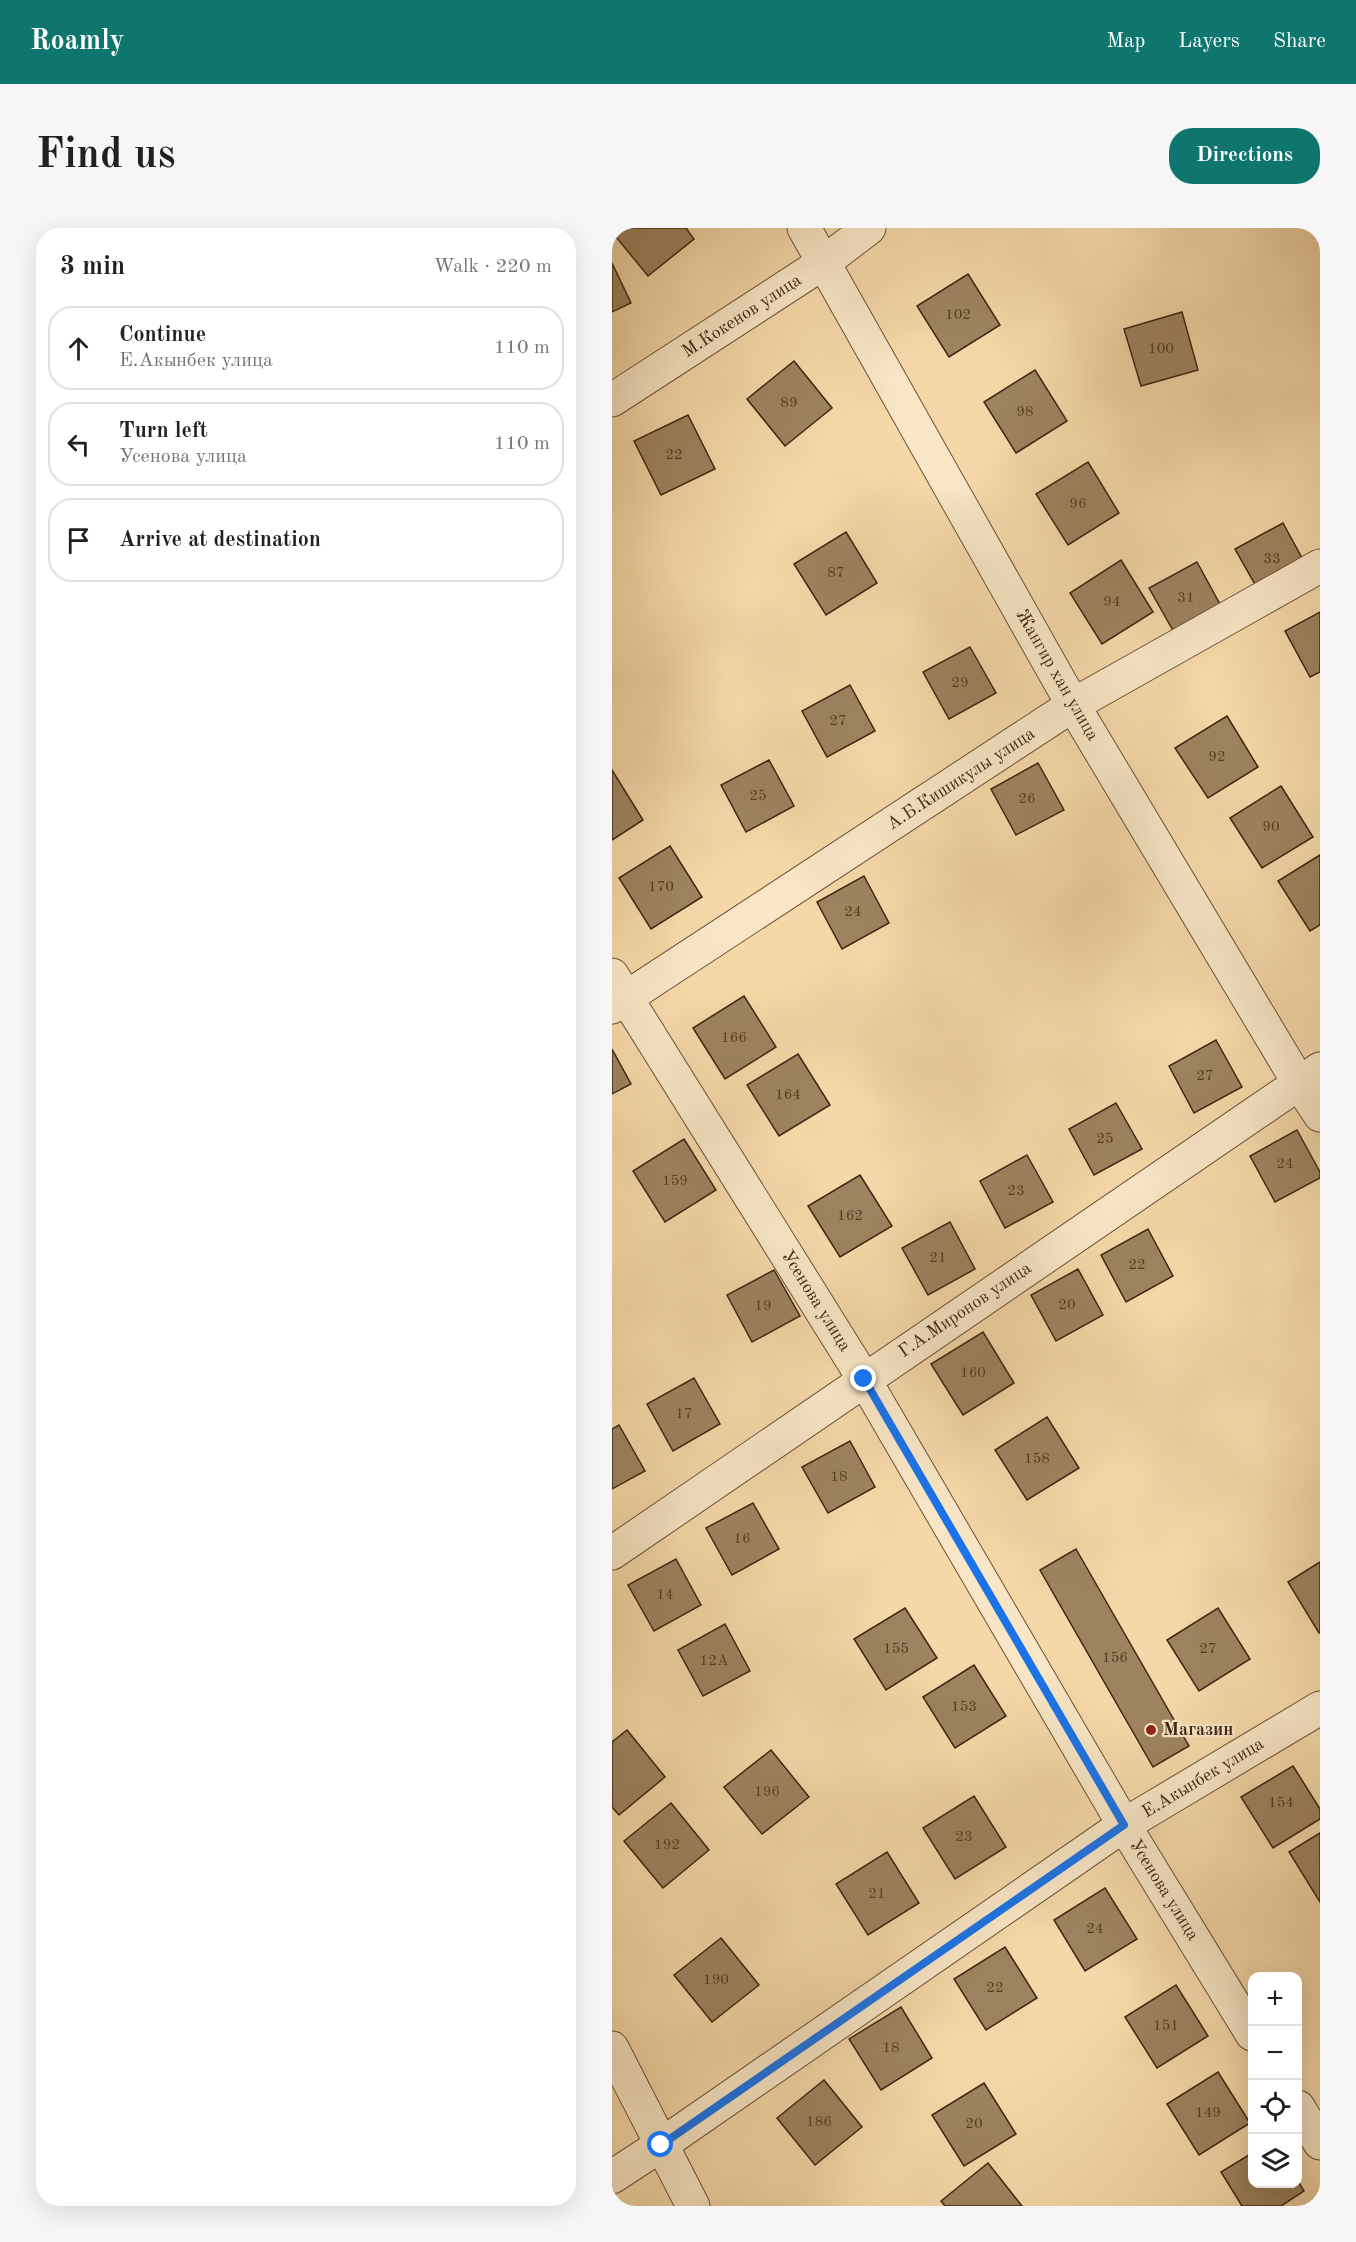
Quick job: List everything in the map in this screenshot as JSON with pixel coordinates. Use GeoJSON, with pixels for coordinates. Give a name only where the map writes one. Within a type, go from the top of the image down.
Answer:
{"type":"FeatureCollection","features":[{"type":"Feature","properties":{"kind":"street","name":"Жангир хан улица"},"geometry":{"type":"LineString","coordinates":[[804,228],[1073,705],[1310,1076],[1320,1115]]}},
{"type":"Feature","properties":{"kind":"street","name":"М.Кокенов улица"},"geometry":{"type":"LineString","coordinates":[[612,400],[823,263],[869,228]]}},
{"type":"Feature","properties":{"kind":"street","name":"А.Б.Кишикулы улица"},"geometry":{"type":"LineString","coordinates":[[617,994],[1073,705],[1320,566]]}},
{"type":"Feature","properties":{"kind":"street","name":"Усенова улица"},"geometry":{"type":"LineString","coordinates":[[617,994],[864,1379],[1124,1825],[1248,2027]]}},
{"type":"Feature","properties":{"kind":"street","name":"Г.А.Миронов улица"},"geometry":{"type":"LineString","coordinates":[[612,1552],[1310,1076]]}},
{"type":"Feature","properties":{"kind":"street","name":"Е.Акынбек улица"},"geometry":{"type":"LineString","coordinates":[[612,2176],[661,2145],[1124,1825],[1320,1708]]}},
{"type":"Feature","properties":{"kind":"street"},"geometry":{"type":"LineString","coordinates":[[612,2048],[693,2206]]}},
{"type":"Feature","properties":{"kind":"street"},"geometry":{"type":"LineString","coordinates":[[1302,2114],[1320,2144]]}},
{"type":"Feature","properties":{"kind":"building"},"geometry":{"type":"Polygon","coordinates":[[[612,228],[686,228],[694,239],[648,276],[612,232],[612,228]]]}},
{"type":"Feature","properties":{"kind":"building"},"geometry":{"type":"Polygon","coordinates":[[[612,263],[631,303],[612,312],[612,263]]]}},
{"type":"Feature","properties":{"kind":"building"},"geometry":{"type":"Polygon","coordinates":[[[968,274],[1000,325],[949,357],[917,306],[968,274]]]}},
{"type":"Feature","properties":{"kind":"building"},"geometry":{"type":"Polygon","coordinates":[[[1182,312],[1198,370],[1141,386],[1124,329],[1182,312]]]}},
{"type":"Feature","properties":{"kind":"building"},"geometry":{"type":"Polygon","coordinates":[[[794,361],[832,408],[785,446],[747,399],[794,361]]]}},
{"type":"Feature","properties":{"kind":"building"},"geometry":{"type":"Polygon","coordinates":[[[1035,370],[1067,421],[1016,453],[984,402],[1035,370]]]}},
{"type":"Feature","properties":{"kind":"building"},"geometry":{"type":"Polygon","coordinates":[[[688,415],[715,469],[661,495],[634,441],[688,415]]]}},
{"type":"Feature","properties":{"kind":"building"},"geometry":{"type":"Polygon","coordinates":[[[1088,462],[1119,513],[1068,545],[1036,494],[1088,462]]]}},
{"type":"Feature","properties":{"kind":"building"},"geometry":{"type":"Polygon","coordinates":[[[1283,523],[1308,569],[1261,595],[1235,549],[1283,523]]]}},
{"type":"Feature","properties":{"kind":"building"},"geometry":{"type":"Polygon","coordinates":[[[846,532],[877,583],[826,615],[794,564],[846,532]]]}},
{"type":"Feature","properties":{"kind":"building"},"geometry":{"type":"Polygon","coordinates":[[[1121,560],[1153,612],[1102,644],[1070,593],[1121,560]]]}},
{"type":"Feature","properties":{"kind":"building"},"geometry":{"type":"Polygon","coordinates":[[[1197,562],[1222,608],[1175,634],[1149,588],[1197,562]]]}},
{"type":"Feature","properties":{"kind":"building"},"geometry":{"type":"Polygon","coordinates":[[[1320,612],[1320,672],[1310,677],[1285,631],[1320,612]]]}},
{"type":"Feature","properties":{"kind":"building"},"geometry":{"type":"Polygon","coordinates":[[[970,647],[996,693],[949,719],[923,672],[970,647]]]}},
{"type":"Feature","properties":{"kind":"building"},"geometry":{"type":"Polygon","coordinates":[[[850,685],[875,731],[827,757],[802,711],[850,685]]]}},
{"type":"Feature","properties":{"kind":"building"},"geometry":{"type":"Polygon","coordinates":[[[1227,716],[1258,767],[1208,798],[1175,748],[1227,716]]]}},
{"type":"Feature","properties":{"kind":"building"},"geometry":{"type":"Polygon","coordinates":[[[769,760],[794,806],[746,832],[721,785],[769,760]]]}},
{"type":"Feature","properties":{"kind":"building"},"geometry":{"type":"Polygon","coordinates":[[[1038,763],[1064,810],[1016,835],[991,789],[1038,763]]]}},
{"type":"Feature","properties":{"kind":"building"},"geometry":{"type":"Polygon","coordinates":[[[612,770],[643,820],[612,840],[612,770]]]}},
{"type":"Feature","properties":{"kind":"building"},"geometry":{"type":"Polygon","coordinates":[[[1281,786],[1313,837],[1262,868],[1230,818],[1281,786]]]}},
{"type":"Feature","properties":{"kind":"building"},"geometry":{"type":"Polygon","coordinates":[[[670,846],[702,897],[651,929],[619,878],[670,846]]]}},
{"type":"Feature","properties":{"kind":"building"},"geometry":{"type":"Polygon","coordinates":[[[1320,855],[1320,925],[1310,931],[1278,881],[1320,855]]]}},
{"type":"Feature","properties":{"kind":"building"},"geometry":{"type":"Polygon","coordinates":[[[864,876],[889,923],[842,949],[817,902],[864,876]]]}},
{"type":"Feature","properties":{"kind":"building"},"geometry":{"type":"Polygon","coordinates":[[[744,996],[776,1047],[725,1079],[693,1028],[744,996]]]}},
{"type":"Feature","properties":{"kind":"building"},"geometry":{"type":"Polygon","coordinates":[[[1216,1040],[1242,1087],[1194,1113],[1169,1066],[1216,1040]]]}},
{"type":"Feature","properties":{"kind":"building"},"geometry":{"type":"Polygon","coordinates":[[[612,1049],[631,1084],[612,1094],[612,1049]]]}},
{"type":"Feature","properties":{"kind":"building"},"geometry":{"type":"Polygon","coordinates":[[[798,1054],[830,1105],[779,1136],[747,1085],[798,1054]]]}},
{"type":"Feature","properties":{"kind":"building"},"geometry":{"type":"Polygon","coordinates":[[[1116,1103],[1142,1149],[1094,1175],[1069,1129],[1116,1103]]]}},
{"type":"Feature","properties":{"kind":"building"},"geometry":{"type":"Polygon","coordinates":[[[1297,1130],[1320,1172],[1320,1178],[1275,1202],[1250,1156],[1297,1130]]]}},
{"type":"Feature","properties":{"kind":"building"},"geometry":{"type":"Polygon","coordinates":[[[684,1139],[716,1190],[665,1222],[633,1171],[684,1139]]]}},
{"type":"Feature","properties":{"kind":"building"},"geometry":{"type":"Polygon","coordinates":[[[1027,1155],[1053,1202],[1005,1228],[980,1181],[1027,1155]]]}},
{"type":"Feature","properties":{"kind":"building"},"geometry":{"type":"Polygon","coordinates":[[[860,1175],[892,1226],[840,1257],[808,1206],[860,1175]]]}},
{"type":"Feature","properties":{"kind":"building"},"geometry":{"type":"Polygon","coordinates":[[[950,1222],[975,1269],[928,1295],[902,1248],[950,1222]]]}},
{"type":"Feature","properties":{"kind":"building"},"geometry":{"type":"Polygon","coordinates":[[[1148,1229],[1173,1276],[1126,1302],[1101,1255],[1148,1229]]]}},
{"type":"Feature","properties":{"kind":"building"},"geometry":{"type":"Polygon","coordinates":[[[1078,1269],[1103,1315],[1056,1341],[1031,1295],[1078,1269]]]}},
{"type":"Feature","properties":{"kind":"building"},"geometry":{"type":"Polygon","coordinates":[[[774,1270],[800,1316],[752,1342],[727,1295],[774,1270]]]}},
{"type":"Feature","properties":{"kind":"building"},"geometry":{"type":"Polygon","coordinates":[[[983,1332],[1014,1383],[963,1415],[931,1364],[983,1332]]]}},
{"type":"Feature","properties":{"kind":"building"},"geometry":{"type":"Polygon","coordinates":[[[694,1378],[720,1424],[673,1451],[647,1404],[694,1378]]]}},
{"type":"Feature","properties":{"kind":"building"},"geometry":{"type":"Polygon","coordinates":[[[1047,1417],[1079,1468],[1027,1500],[995,1450],[1047,1417]]]}},
{"type":"Feature","properties":{"kind":"building"},"geometry":{"type":"Polygon","coordinates":[[[619,1425],[645,1471],[612,1489],[612,1429],[619,1425]]]}},
{"type":"Feature","properties":{"kind":"building"},"geometry":{"type":"Polygon","coordinates":[[[850,1441],[875,1487],[828,1513],[802,1467],[850,1441]]]}},
{"type":"Feature","properties":{"kind":"building"},"geometry":{"type":"Polygon","coordinates":[[[753,1503],[779,1549],[732,1575],[706,1528],[753,1503]]]}},
{"type":"Feature","properties":{"kind":"building"},"geometry":{"type":"Polygon","coordinates":[[[1076,1549],[1189,1746],[1153,1767],[1040,1570],[1076,1549]]]}},
{"type":"Feature","properties":{"kind":"building"},"geometry":{"type":"Polygon","coordinates":[[[676,1559],[701,1605],[654,1631],[628,1585],[676,1559]]]}},
{"type":"Feature","properties":{"kind":"building"},"geometry":{"type":"Polygon","coordinates":[[[1320,1562],[1320,1633],[1319,1633],[1288,1582],[1320,1562]]]}},
{"type":"Feature","properties":{"kind":"building"},"geometry":{"type":"Polygon","coordinates":[[[905,1608],[937,1658],[886,1690],[854,1639],[905,1608]]]}},
{"type":"Feature","properties":{"kind":"building"},"geometry":{"type":"Polygon","coordinates":[[[1218,1608],[1250,1659],[1199,1691],[1167,1640],[1218,1608]]]}},
{"type":"Feature","properties":{"kind":"building"},"geometry":{"type":"Polygon","coordinates":[[[725,1624],[750,1671],[703,1696],[678,1650],[725,1624]]]}},
{"type":"Feature","properties":{"kind":"building"},"geometry":{"type":"Polygon","coordinates":[[[974,1665],[1006,1716],[955,1748],[923,1697],[974,1665]]]}},
{"type":"Feature","properties":{"kind":"building"},"geometry":{"type":"Polygon","coordinates":[[[627,1730],[665,1777],[619,1815],[612,1807],[612,1742],[627,1730]]]}},
{"type":"Feature","properties":{"kind":"building"},"geometry":{"type":"Polygon","coordinates":[[[771,1750],[809,1797],[762,1834],[724,1787],[771,1750]]]}},
{"type":"Feature","properties":{"kind":"building"},"geometry":{"type":"Polygon","coordinates":[[[1293,1766],[1320,1809],[1320,1819],[1273,1848],[1241,1797],[1293,1766]]]}},
{"type":"Feature","properties":{"kind":"building"},"geometry":{"type":"Polygon","coordinates":[[[974,1796],[1006,1847],[955,1879],[923,1828],[974,1796]]]}},
{"type":"Feature","properties":{"kind":"building"},"geometry":{"type":"Polygon","coordinates":[[[671,1803],[709,1850],[663,1888],[624,1841],[671,1803]]]}},
{"type":"Feature","properties":{"kind":"building"},"geometry":{"type":"Polygon","coordinates":[[[1320,1833],[1320,1902],[1289,1852],[1320,1833]]]}},
{"type":"Feature","properties":{"kind":"building"},"geometry":{"type":"Polygon","coordinates":[[[887,1852],[919,1903],[868,1935],[836,1884],[887,1852]]]}},
{"type":"Feature","properties":{"kind":"building"},"geometry":{"type":"Polygon","coordinates":[[[1105,1888],[1137,1939],[1085,1971],[1054,1920],[1105,1888]]]}},
{"type":"Feature","properties":{"kind":"building"},"geometry":{"type":"Polygon","coordinates":[[[721,1938],[759,1985],[712,2022],[674,1975],[721,1938]]]}},
{"type":"Feature","properties":{"kind":"building"},"geometry":{"type":"Polygon","coordinates":[[[1005,1947],[1037,1998],[986,2030],[954,1979],[1005,1947]]]}},
{"type":"Feature","properties":{"kind":"building"},"geometry":{"type":"Polygon","coordinates":[[[1176,1985],[1208,2036],[1157,2068],[1125,2017],[1176,1985]]]}},
{"type":"Feature","properties":{"kind":"building"},"geometry":{"type":"Polygon","coordinates":[[[901,2007],[932,2058],[881,2090],[849,2039],[901,2007]]]}},
{"type":"Feature","properties":{"kind":"building"},"geometry":{"type":"Polygon","coordinates":[[[1218,2072],[1248,2120],[1248,2124],[1199,2155],[1167,2104],[1218,2072]]]}},
{"type":"Feature","properties":{"kind":"building"},"geometry":{"type":"Polygon","coordinates":[[[824,2080],[862,2127],[815,2165],[777,2118],[824,2080]]]}},
{"type":"Feature","properties":{"kind":"building"},"geometry":{"type":"Polygon","coordinates":[[[984,2083],[1016,2134],[964,2166],[932,2115],[984,2083]]]}},
{"type":"Feature","properties":{"kind":"building"},"geometry":{"type":"Polygon","coordinates":[[[1248,2155],[1248,2188],[1302,2188],[1304,2191],[1281,2206],[1242,2206],[1221,2172],[1248,2155]]]}},
{"type":"Feature","properties":{"kind":"building"},"geometry":{"type":"Polygon","coordinates":[[[988,2163],[1022,2206],[945,2206],[941,2201],[988,2163]]]}},
{"type":"Feature","properties":{"kind":"place","name":"Магазин"},"geometry":{"type":"Point","coordinates":[1151,1730]}},
{"type":"Feature","properties":{"kind":"route"},"geometry":{"type":"LineString","coordinates":[[661,2145],[1124,1825],[864,1379]]}}]}
